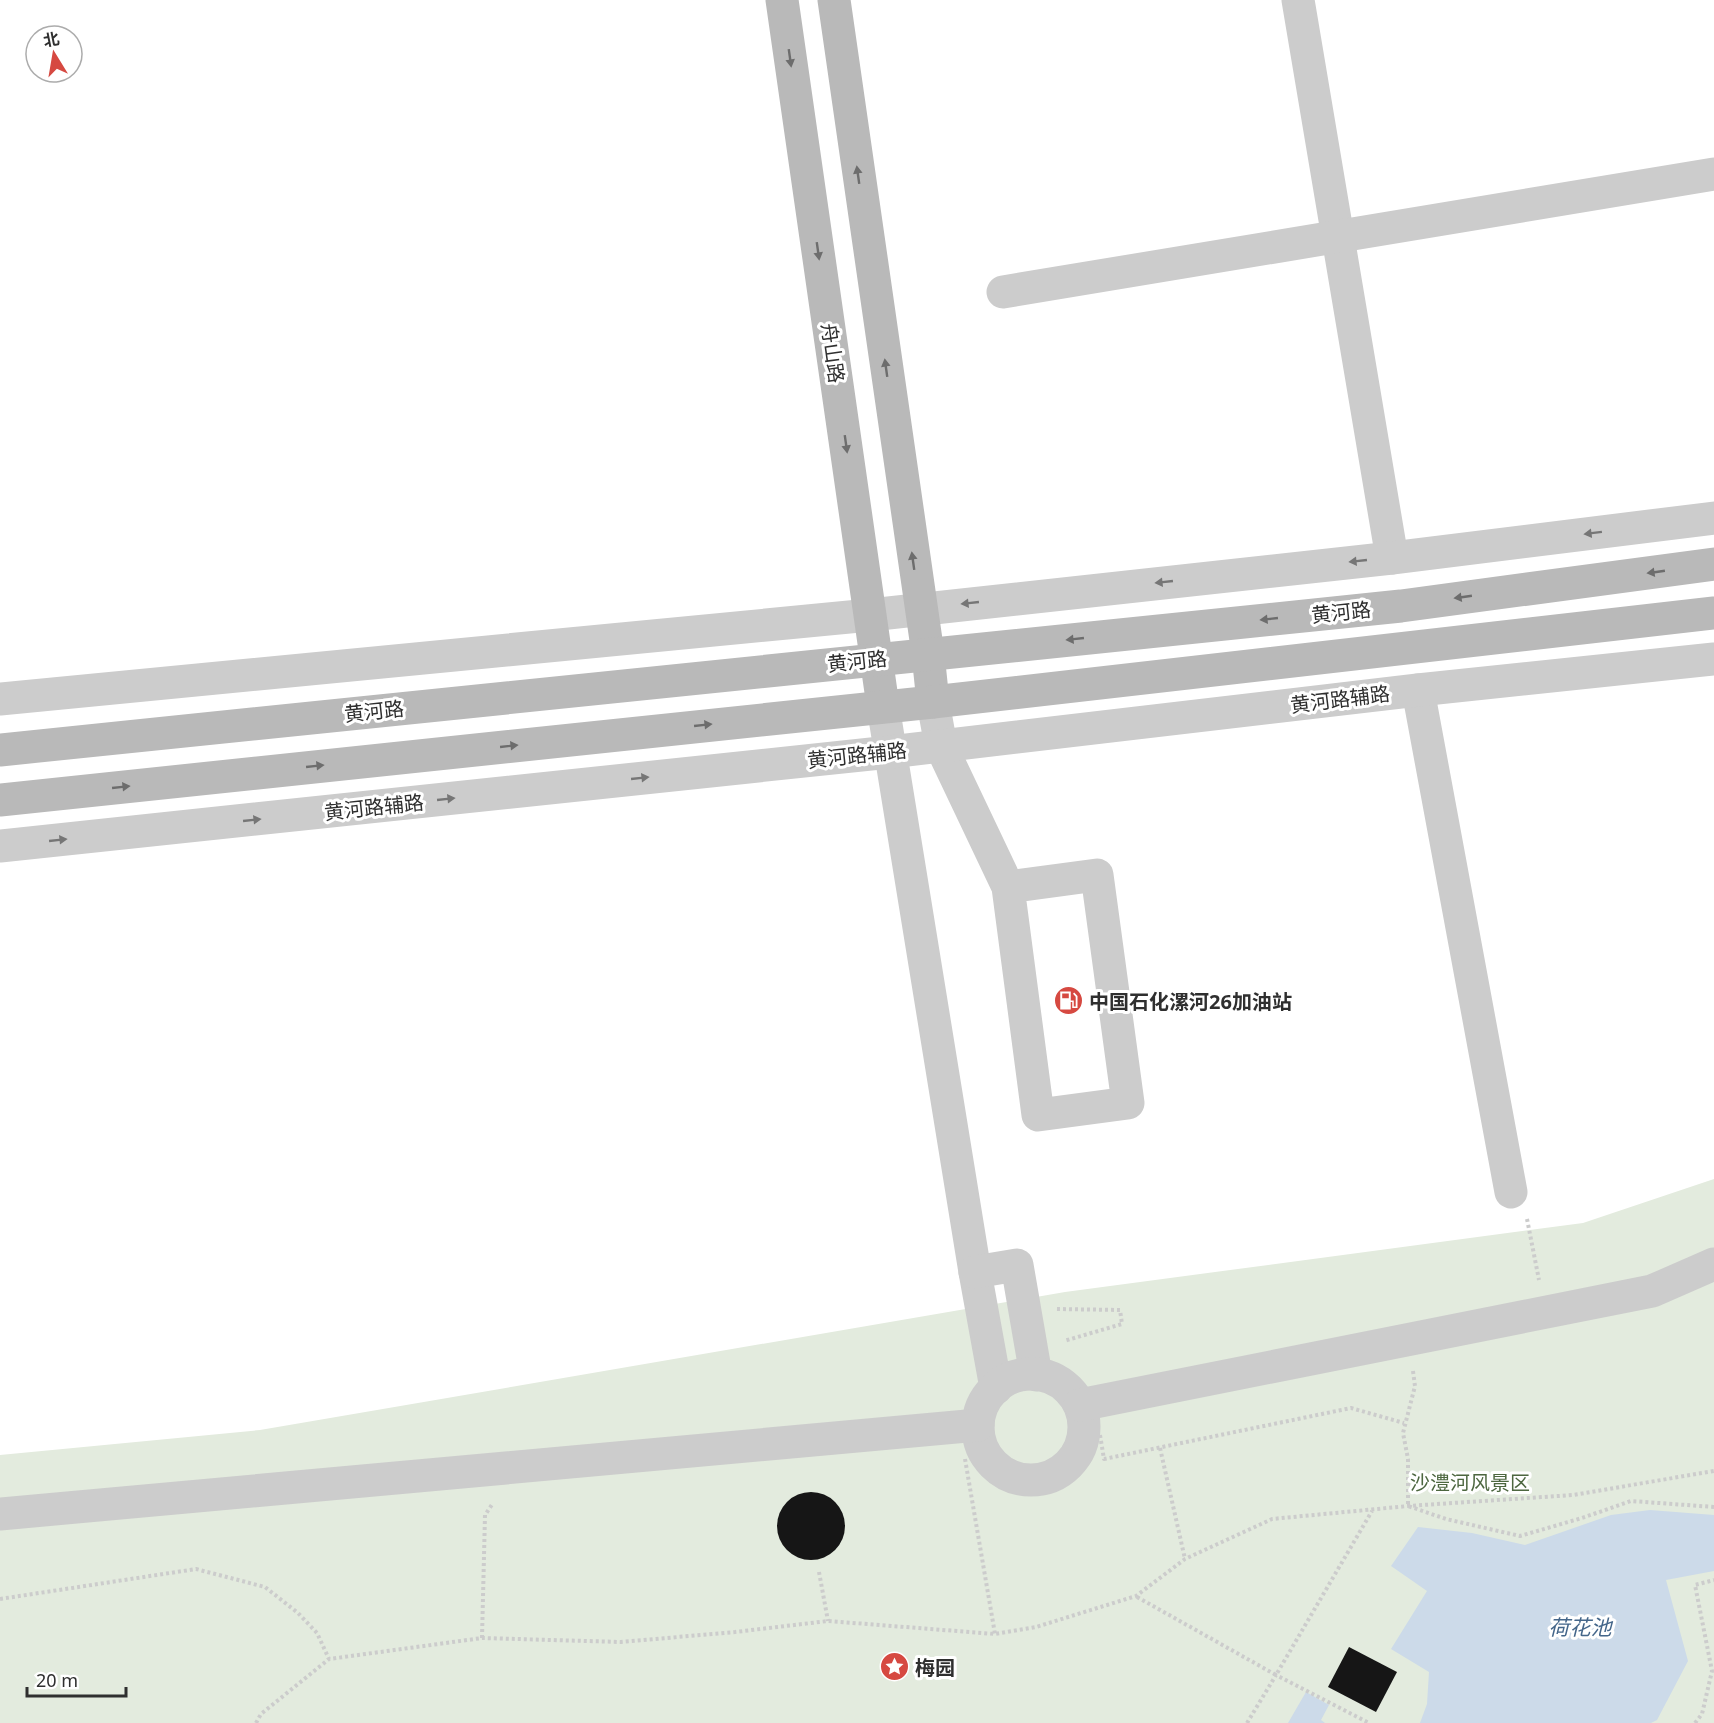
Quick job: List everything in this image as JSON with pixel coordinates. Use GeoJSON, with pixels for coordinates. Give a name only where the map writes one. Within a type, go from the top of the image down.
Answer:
{"type":"FeatureCollection","features":[{"type":"Feature","properties":{"kind":"main road","name":"舟山路"},"geometry":{"type":"LineString","coordinates":[[782,0],[883,706]]}},
{"type":"Feature","properties":{"kind":"main road"},"geometry":{"type":"LineString","coordinates":[[834,0],[933,702]]}},
{"type":"Feature","properties":{"kind":"main road","name":"黄河路"},"geometry":{"type":"LineString","coordinates":[[0,750],[1401,606],[1714,564]]}},
{"type":"Feature","properties":{"kind":"main road"},"geometry":{"type":"LineString","coordinates":[[0,800],[933,702],[1714,613]]}},
{"type":"Feature","properties":{"kind":"street"},"geometry":{"type":"LineString","coordinates":[[1298,0],[1392,558]]}},
{"type":"Feature","properties":{"kind":"street"},"geometry":{"type":"LineString","coordinates":[[1003,292],[1714,174]]}},
{"type":"Feature","properties":{"kind":"street"},"geometry":{"type":"LineString","coordinates":[[0,699],[870,615],[1392,558],[1714,518]]}},
{"type":"Feature","properties":{"kind":"street","name":"黄河路辅路"},"geometry":{"type":"LineString","coordinates":[[0,846],[890,752],[1418,690],[1714,659]]}},
{"type":"Feature","properties":{"kind":"street"},"geometry":{"type":"LineString","coordinates":[[1418,690],[1511,1192]]}},
{"type":"Feature","properties":{"kind":"street"},"geometry":{"type":"LineString","coordinates":[[933,702],[941,746],[1008,887],[1038,1115],[1128,1103],[1097,875],[1008,887]]}},
{"type":"Feature","properties":{"kind":"street"},"geometry":{"type":"LineString","coordinates":[[883,706],[996,1388]]}},
{"type":"Feature","properties":{"kind":"street"},"geometry":{"type":"LineString","coordinates":[[975,1272],[1017,1265],[1034,1362],[1048,1376],[1061,1383],[1087,1404],[1652,1291],[1714,1264]]}},
{"type":"Feature","properties":{"kind":"street"},"geometry":{"type":"LineString","coordinates":[[1034,1362],[1020,1375],[996,1388],[984,1405],[979,1433],[988,1457],[1000,1470],[1016,1478],[1032,1480],[1050,1477],[1065,1468],[1076,1455],[1083,1439],[1087,1404]]}},
{"type":"Feature","properties":{"kind":"street"},"geometry":{"type":"LineString","coordinates":[[0,1514],[516,1467],[979,1433]]}},
{"type":"Feature","properties":{"kind":"path"},"geometry":{"type":"LineString","coordinates":[[1511,1192],[1522,1190],[1546,1313]]}},
{"type":"Feature","properties":{"kind":"path"},"geometry":{"type":"LineString","coordinates":[[1034,1362],[1122,1324],[1120,1310],[1050,1309]]}},
{"type":"Feature","properties":{"kind":"path"},"geometry":{"type":"LineString","coordinates":[[1408,1506],[1408,1460],[1403,1433],[1415,1386],[1409,1341]]}},
{"type":"Feature","properties":{"kind":"path"},"geometry":{"type":"LineString","coordinates":[[1087,1404],[1104,1459],[1351,1408],[1404,1423]]}},
{"type":"Feature","properties":{"kind":"path"},"geometry":{"type":"LineString","coordinates":[[979,1433],[965,1455],[995,1634]]}},
{"type":"Feature","properties":{"kind":"path"},"geometry":{"type":"LineString","coordinates":[[1160,1448],[1185,1559]]}},
{"type":"Feature","properties":{"kind":"path"},"geometry":{"type":"LineString","coordinates":[[483,1638],[485,1515],[516,1467]]}},
{"type":"Feature","properties":{"kind":"path"},"geometry":{"type":"LineString","coordinates":[[256,1723],[261,1714],[329,1659],[483,1638],[621,1642],[828,1621],[995,1634],[1036,1627],[1136,1596],[1185,1559],[1272,1519],[1408,1506],[1573,1495],[1714,1471]]}},
{"type":"Feature","properties":{"kind":"path"},"geometry":{"type":"LineString","coordinates":[[1408,1506],[1446,1519],[1520,1536],[1631,1501],[1714,1507]]}},
{"type":"Feature","properties":{"kind":"path"},"geometry":{"type":"LineString","coordinates":[[1247,1723],[1372,1511]]}},
{"type":"Feature","properties":{"kind":"path"},"geometry":{"type":"LineString","coordinates":[[0,1599],[196,1569],[265,1587],[298,1613],[317,1633],[329,1659]]}},
{"type":"Feature","properties":{"kind":"path"},"geometry":{"type":"LineString","coordinates":[[819,1572],[828,1621]]}},
{"type":"Feature","properties":{"kind":"path"},"geometry":{"type":"LineString","coordinates":[[1695,1723],[1702,1714],[1713,1671],[1695,1585],[1714,1580]]}},
{"type":"Feature","properties":{"kind":"path"},"geometry":{"type":"LineString","coordinates":[[1136,1596],[1276,1675],[1369,1723]]}},
{"type":"Feature","properties":{"kind":"green space","name":"沙澧河风景区"},"geometry":{"type":"Polygon","coordinates":[[[1714,1179],[1714,1723],[0,1723],[0,1455],[260,1430],[1065,1292],[1583,1223],[1714,1179]]]}},
{"type":"Feature","properties":{"kind":"water","name":"荷花池"},"geometry":{"type":"Polygon","coordinates":[[[1650,1510],[1714,1515],[1714,1571],[1666,1580],[1688,1661],[1657,1720],[1651,1723],[1420,1723],[1427,1704],[1429,1672],[1391,1649],[1427,1591],[1391,1566],[1418,1527],[1472,1533],[1525,1545],[1611,1515],[1650,1510]]]}},
{"type":"Feature","properties":{"kind":"water"},"geometry":{"type":"Polygon","coordinates":[[[1306,1692],[1329,1705],[1321,1720],[1325,1723],[1288,1723],[1306,1692]]]}},
{"type":"Feature","properties":{"kind":"building"},"geometry":{"type":"Polygon","coordinates":[[[818,1492],[830,1498],[839,1507],[845,1519],[843,1539],[835,1550],[818,1560],[804,1560],[787,1550],[779,1539],[777,1519],[787,1502],[798,1494],[818,1492]]]}},
{"type":"Feature","properties":{"kind":"building"},"geometry":{"type":"Polygon","coordinates":[[[1349,1647],[1397,1672],[1376,1712],[1328,1687],[1349,1647]]]}},
{"type":"Feature","properties":{"kind":"place","name":"中国石化漯河26加油站"},"geometry":{"type":"Point","coordinates":[1068,1001]}},
{"type":"Feature","properties":{"kind":"place","name":"梅园"},"geometry":{"type":"Point","coordinates":[894,1667]}}]}
